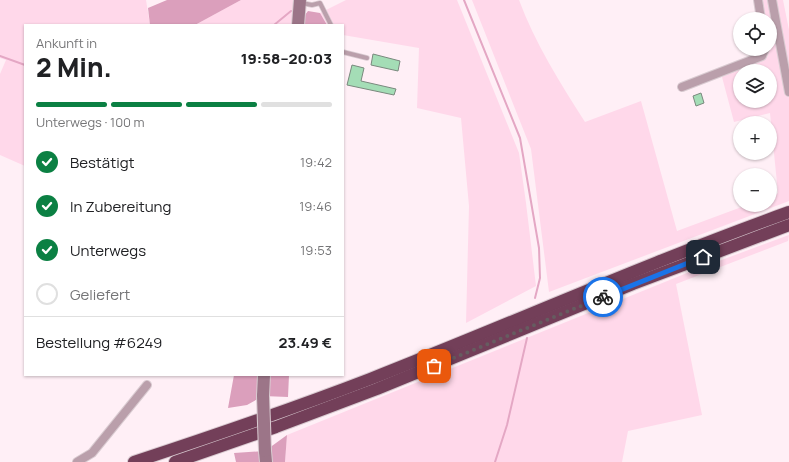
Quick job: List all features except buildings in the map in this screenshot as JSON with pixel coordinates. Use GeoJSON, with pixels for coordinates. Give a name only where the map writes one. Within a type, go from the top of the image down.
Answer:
{"type":"FeatureCollection","features":[{"type":"Feature","properties":{"kind":"highway"},"geometry":{"type":"LineString","coordinates":[[134,462],[287,410],[370,379],[630,272],[789,212]]}},
{"type":"Feature","properties":{"kind":"highway"},"geometry":{"type":"LineString","coordinates":[[175,462],[276,427],[377,389],[633,284],[789,226]]}},
{"type":"Feature","properties":{"kind":"main road"},"geometry":{"type":"LineString","coordinates":[[298,24],[300,2]]}},
{"type":"Feature","properties":{"kind":"main road"},"geometry":{"type":"LineString","coordinates":[[264,376],[263,396],[265,456]]}},
{"type":"Feature","properties":{"kind":"street"},"geometry":{"type":"LineString","coordinates":[[758,0],[760,12]]}},
{"type":"Feature","properties":{"kind":"street"},"geometry":{"type":"LineString","coordinates":[[772,0],[789,92]]}},
{"type":"Feature","properties":{"kind":"street"},"geometry":{"type":"LineString","coordinates":[[682,87],[762,56]]}},
{"type":"Feature","properties":{"kind":"street"},"geometry":{"type":"LineString","coordinates":[[77,462],[92,454],[147,385]]}},
{"type":"Feature","properties":{"kind":"lane"},"geometry":{"type":"LineString","coordinates":[[300,2],[312,5],[320,3],[330,24]]}},
{"type":"Feature","properties":{"kind":"lane"},"geometry":{"type":"LineString","coordinates":[[344,52],[367,58]]}},
{"type":"Feature","properties":{"kind":"shaded area"},"geometry":{"type":"Polygon","coordinates":[[[0,0],[146,0],[150,24],[24,24],[24,166],[0,155],[0,74],[6,60],[0,58],[0,0]]]}},
{"type":"Feature","properties":{"kind":"shaded area"},"geometry":{"type":"Polygon","coordinates":[[[167,0],[241,0],[197,24],[150,24],[148,8],[167,0]]]}},
{"type":"Feature","properties":{"kind":"shaded area"},"geometry":{"type":"Polygon","coordinates":[[[241,0],[297,0],[295,24],[197,24],[241,0]]]}},
{"type":"Feature","properties":{"kind":"shaded area"},"geometry":{"type":"Polygon","coordinates":[[[346,0],[457,0],[519,153],[536,286],[466,323],[469,206],[461,118],[417,108],[419,48],[344,35],[344,24],[326,24],[320,13],[346,0]]]}},
{"type":"Feature","properties":{"kind":"shaded area"},"geometry":{"type":"Polygon","coordinates":[[[472,0],[519,0],[540,47],[557,78],[585,122],[641,101],[677,231],[733,210],[733,212],[760,212],[549,292],[531,149],[472,0]]]}},
{"type":"Feature","properties":{"kind":"shaded area"},"geometry":{"type":"Polygon","coordinates":[[[761,0],[783,0],[789,30],[789,201],[777,206],[777,168],[776,168],[775,160],[777,160],[777,116],[770,116],[770,113],[758,116],[733,116],[733,118],[722,77],[733,72],[733,108],[777,108],[777,64],[750,64],[768,56],[777,56],[777,12],[764,12],[761,0]]]}},
{"type":"Feature","properties":{"kind":"shaded area"},"geometry":{"type":"Polygon","coordinates":[[[308,11],[320,13],[326,24],[298,24],[308,11]]]}},
{"type":"Feature","properties":{"kind":"shaded area"},"geometry":{"type":"Polygon","coordinates":[[[789,235],[788,241],[676,284],[702,415],[628,431],[622,462],[285,462],[287,435],[692,271],[789,235]]]}},
{"type":"Feature","properties":{"kind":"shaded area"},"geometry":{"type":"Polygon","coordinates":[[[234,376],[289,376],[288,397],[263,396],[247,405],[228,408],[234,376]]]}},
{"type":"Feature","properties":{"kind":"shaded area"},"geometry":{"type":"Polygon","coordinates":[[[287,435],[285,462],[236,462],[234,453],[265,451],[287,435]]]}},
{"type":"Feature","properties":{"kind":"waterway"},"geometry":{"type":"LineString","coordinates":[[464,0],[520,138],[539,248],[540,278],[535,298]]}},
{"type":"Feature","properties":{"kind":"waterway"},"geometry":{"type":"LineString","coordinates":[[275,24],[291,11]]}},
{"type":"Feature","properties":{"kind":"waterway"},"geometry":{"type":"LineString","coordinates":[[0,56],[24,65]]}},
{"type":"Feature","properties":{"kind":"waterway"},"geometry":{"type":"LineString","coordinates":[[495,462],[507,425],[527,338]]}},
{"type":"Feature","properties":{"kind":"way so far"},"geometry":{"type":"LineString","coordinates":[[434,366],[603,297]]}},
{"type":"Feature","properties":{"kind":"route"},"geometry":{"type":"LineString","coordinates":[[603,297],[703,257]]}}]}
